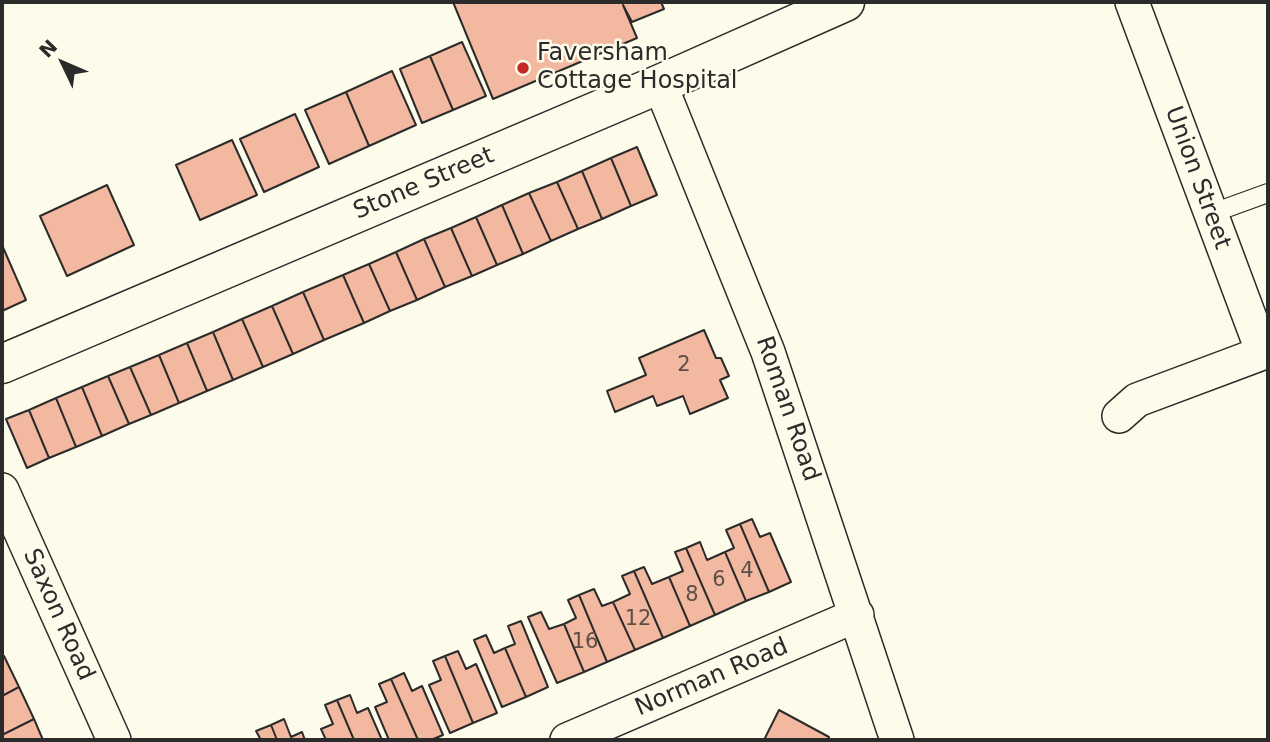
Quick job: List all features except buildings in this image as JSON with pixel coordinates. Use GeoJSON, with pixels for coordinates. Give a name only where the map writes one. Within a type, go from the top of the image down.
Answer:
{"type":"FeatureCollection","features":[{"type":"Feature","properties":{"kind":"street","name":"Union Street"},"geometry":{"type":"LineString","coordinates":[[1132,2],[1210,214],[1266,352]]}},
{"type":"Feature","properties":{"kind":"street","name":"Stone Street"},"geometry":{"type":"LineString","coordinates":[[2,364],[660,84],[834,4]]}},
{"type":"Feature","properties":{"kind":"street","name":"Roman Road"},"geometry":{"type":"LineString","coordinates":[[660,84],[768,352],[858,615],[897,740]]}},
{"type":"Feature","properties":{"kind":"street"},"geometry":{"type":"LineString","coordinates":[[1119,416],[1137,400],[1266,352]]}},
{"type":"Feature","properties":{"kind":"street","name":"Saxon Road"},"geometry":{"type":"LineString","coordinates":[[2,490],[113,740]]}},
{"type":"Feature","properties":{"kind":"street","name":"Norman Road"},"geometry":{"type":"LineString","coordinates":[[567,740],[858,615]]}},
{"type":"Feature","properties":{"kind":"lane"},"geometry":{"type":"LineString","coordinates":[[1210,214],[1268,193]]}},
{"type":"Feature","properties":{"kind":"place","name":"Faversham Cottage Hospital"},"geometry":{"type":"Point","coordinates":[523,68]}}]}
